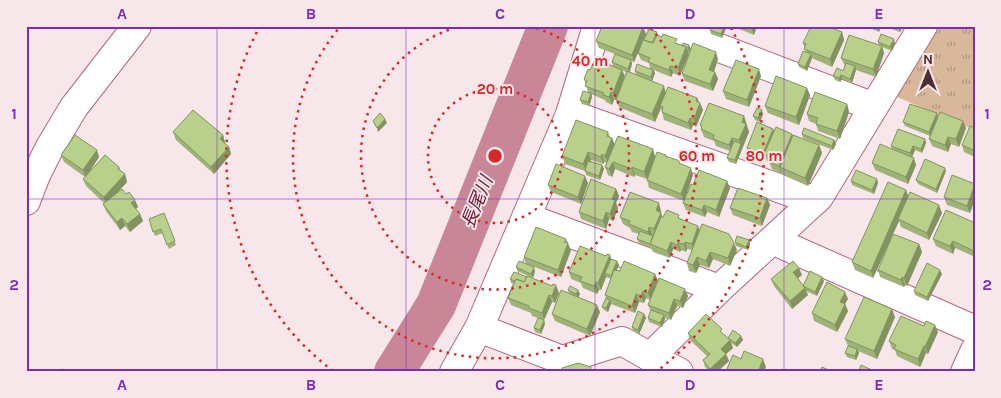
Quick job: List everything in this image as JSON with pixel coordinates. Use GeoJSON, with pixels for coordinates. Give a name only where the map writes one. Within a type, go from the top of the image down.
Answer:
{"type":"FeatureCollection","features":[{"type":"Feature","properties":{"kind":"street"},"geometry":{"type":"LineString","coordinates":[[26,201],[50,147],[74,107],[137,26]]}},
{"type":"Feature","properties":{"kind":"street"},"geometry":{"type":"LineString","coordinates":[[454,372],[479,328],[570,114],[597,26]]}},
{"type":"Feature","properties":{"kind":"street"},"geometry":{"type":"LineString","coordinates":[[662,26],[874,107]]}},
{"type":"Feature","properties":{"kind":"street"},"geometry":{"type":"LineString","coordinates":[[650,357],[719,289],[819,197],[922,26]]}},
{"type":"Feature","properties":{"kind":"street"},"geometry":{"type":"LineString","coordinates":[[570,114],[815,201]]}},
{"type":"Feature","properties":{"kind":"street"},"geometry":{"type":"LineString","coordinates":[[526,217],[719,289]]}},
{"type":"Feature","properties":{"kind":"street"},"geometry":{"type":"LineString","coordinates":[[772,240],[975,330]]}},
{"type":"Feature","properties":{"kind":"street"},"geometry":{"type":"LineString","coordinates":[[479,328],[548,363],[622,341],[679,372]]}},
{"type":"Feature","properties":{"kind":"street"},"geometry":{"type":"LineString","coordinates":[[965,372],[975,350]]}},
{"type":"Feature","properties":{"kind":"green space"},"geometry":{"type":"Polygon","coordinates":[[[936,26],[975,26],[975,130],[895,96],[936,26]]]}},
{"type":"Feature","properties":{"kind":"building"},"geometry":{"type":"Polygon","coordinates":[[[602,26],[643,27],[632,55],[596,41],[602,26]]]}},
{"type":"Feature","properties":{"kind":"building"},"geometry":{"type":"Polygon","coordinates":[[[711,26],[724,26],[721,34],[710,30],[711,26]]]}},
{"type":"Feature","properties":{"kind":"building"},"geometry":{"type":"Polygon","coordinates":[[[811,26],[827,26],[842,32],[830,59],[804,49],[806,44],[803,43],[811,26]]]}},
{"type":"Feature","properties":{"kind":"building"},"geometry":{"type":"Polygon","coordinates":[[[649,29],[657,32],[652,43],[644,40],[649,29]]]}},
{"type":"Feature","properties":{"kind":"building"},"geometry":{"type":"Polygon","coordinates":[[[663,34],[677,39],[675,43],[686,47],[678,68],[670,66],[669,70],[648,62],[650,58],[638,53],[643,40],[653,43],[657,35],[662,37],[663,34]]]}},
{"type":"Feature","properties":{"kind":"building"},"geometry":{"type":"Polygon","coordinates":[[[881,34],[894,39],[890,47],[878,42],[881,34]]]}},
{"type":"Feature","properties":{"kind":"building"},"geometry":{"type":"Polygon","coordinates":[[[849,35],[882,46],[873,69],[841,58],[849,35]]]}},
{"type":"Feature","properties":{"kind":"building"},"geometry":{"type":"Polygon","coordinates":[[[683,43],[689,45],[688,48],[682,45],[683,43]]]}},
{"type":"Feature","properties":{"kind":"building"},"geometry":{"type":"Polygon","coordinates":[[[693,43],[716,52],[709,70],[715,72],[710,84],[682,74],[693,43]]]}},
{"type":"Feature","properties":{"kind":"building"},"geometry":{"type":"Polygon","coordinates":[[[803,51],[811,54],[805,67],[798,64],[803,51]]]}},
{"type":"Feature","properties":{"kind":"building"},"geometry":{"type":"Polygon","coordinates":[[[615,54],[631,60],[628,69],[612,62],[615,54]]]}},
{"type":"Feature","properties":{"kind":"building"},"geometry":{"type":"Polygon","coordinates":[[[595,59],[622,70],[613,93],[611,92],[609,97],[603,95],[604,93],[585,86],[587,81],[584,79],[595,59]]]}},
{"type":"Feature","properties":{"kind":"building"},"geometry":{"type":"Polygon","coordinates":[[[736,60],[759,69],[747,100],[723,91],[736,60]]]}},
{"type":"Feature","properties":{"kind":"building"},"geometry":{"type":"Polygon","coordinates":[[[846,63],[855,66],[850,79],[841,75],[839,78],[833,76],[837,68],[843,71],[846,63]]]}},
{"type":"Feature","properties":{"kind":"building"},"geometry":{"type":"Polygon","coordinates":[[[637,64],[653,70],[651,77],[635,71],[637,64]]]}},
{"type":"Feature","properties":{"kind":"building"},"geometry":{"type":"Polygon","coordinates":[[[627,71],[664,86],[652,114],[616,100],[627,71]]]}},
{"type":"Feature","properties":{"kind":"building"},"geometry":{"type":"Polygon","coordinates":[[[776,76],[807,88],[796,117],[765,106],[776,76]]]}},
{"type":"Feature","properties":{"kind":"building"},"geometry":{"type":"Polygon","coordinates":[[[668,87],[697,98],[696,101],[700,103],[694,119],[690,118],[688,123],[662,112],[663,107],[660,106],[668,87]]]}},
{"type":"Feature","properties":{"kind":"building"},"geometry":{"type":"Polygon","coordinates":[[[583,91],[591,93],[588,102],[580,100],[583,91]]]}},
{"type":"Feature","properties":{"kind":"building"},"geometry":{"type":"Polygon","coordinates":[[[815,92],[847,104],[837,131],[816,124],[818,118],[807,114],[815,92]]]}},
{"type":"Feature","properties":{"kind":"building"},"geometry":{"type":"Polygon","coordinates":[[[709,103],[744,116],[742,122],[746,124],[739,140],[732,138],[729,145],[713,139],[714,135],[701,129],[702,126],[700,125],[709,103]]]}},
{"type":"Feature","properties":{"kind":"building"},"geometry":{"type":"Polygon","coordinates":[[[910,104],[937,113],[929,132],[903,122],[910,104]]]}},
{"type":"Feature","properties":{"kind":"building"},"geometry":{"type":"Polygon","coordinates":[[[757,108],[762,110],[758,118],[753,116],[757,108]]]}},
{"type":"Feature","properties":{"kind":"building"},"geometry":{"type":"Polygon","coordinates":[[[193,110],[223,135],[220,139],[229,147],[211,167],[173,132],[193,110]]]}},
{"type":"Feature","properties":{"kind":"building"},"geometry":{"type":"Polygon","coordinates":[[[940,112],[963,121],[956,139],[948,137],[945,145],[929,139],[940,112]]]}},
{"type":"Feature","properties":{"kind":"building"},"geometry":{"type":"Polygon","coordinates":[[[380,113],[385,119],[377,128],[373,121],[380,113]]]}},
{"type":"Feature","properties":{"kind":"building"},"geometry":{"type":"Polygon","coordinates":[[[576,120],[608,132],[607,136],[612,138],[605,156],[602,154],[601,157],[588,152],[583,164],[562,156],[576,120]]]}},
{"type":"Feature","properties":{"kind":"building"},"geometry":{"type":"Polygon","coordinates":[[[757,122],[773,129],[763,154],[747,148],[757,122]]]}},
{"type":"Feature","properties":{"kind":"building"},"geometry":{"type":"Polygon","coordinates":[[[970,126],[975,128],[975,151],[962,145],[970,126]]]}},
{"type":"Feature","properties":{"kind":"building"},"geometry":{"type":"Polygon","coordinates":[[[776,127],[792,134],[779,166],[769,162],[772,157],[764,154],[776,127]]]}},
{"type":"Feature","properties":{"kind":"building"},"geometry":{"type":"Polygon","coordinates":[[[804,128],[834,140],[832,146],[802,134],[804,128]]]}},
{"type":"Feature","properties":{"kind":"building"},"geometry":{"type":"Polygon","coordinates":[[[898,129],[925,139],[921,149],[913,146],[910,153],[891,146],[898,129]]]}},
{"type":"Feature","properties":{"kind":"building"},"geometry":{"type":"Polygon","coordinates":[[[75,135],[97,150],[83,170],[61,155],[75,135]]]}},
{"type":"Feature","properties":{"kind":"building"},"geometry":{"type":"Polygon","coordinates":[[[793,135],[819,145],[805,178],[780,167],[793,135]]]}},
{"type":"Feature","properties":{"kind":"building"},"geometry":{"type":"Polygon","coordinates":[[[618,136],[653,149],[644,172],[613,162],[609,169],[605,167],[618,136]]]}},
{"type":"Feature","properties":{"kind":"building"},"geometry":{"type":"Polygon","coordinates":[[[734,141],[741,144],[735,160],[727,158],[734,141]]]}},
{"type":"Feature","properties":{"kind":"building"},"geometry":{"type":"Polygon","coordinates":[[[880,144],[914,158],[906,177],[872,163],[880,144]]]}},
{"type":"Feature","properties":{"kind":"building"},"geometry":{"type":"Polygon","coordinates":[[[657,152],[680,161],[679,163],[691,168],[681,194],[647,180],[657,152]]]}},
{"type":"Feature","properties":{"kind":"building"},"geometry":{"type":"Polygon","coordinates":[[[105,155],[125,174],[104,197],[83,179],[105,155]]]}},
{"type":"Feature","properties":{"kind":"building"},"geometry":{"type":"Polygon","coordinates":[[[925,159],[945,168],[936,189],[916,180],[925,159]]]}},
{"type":"Feature","properties":{"kind":"building"},"geometry":{"type":"Polygon","coordinates":[[[588,161],[602,165],[599,176],[585,171],[588,161]]]}},
{"type":"Feature","properties":{"kind":"building"},"geometry":{"type":"Polygon","coordinates":[[[556,164],[585,176],[578,197],[548,185],[556,164]]]}},
{"type":"Feature","properties":{"kind":"building"},"geometry":{"type":"Polygon","coordinates":[[[699,170],[727,181],[716,210],[704,205],[702,210],[683,203],[699,170]]]}},
{"type":"Feature","properties":{"kind":"building"},"geometry":{"type":"Polygon","coordinates":[[[856,170],[877,179],[872,190],[851,181],[856,170]]]}},
{"type":"Feature","properties":{"kind":"building"},"geometry":{"type":"Polygon","coordinates":[[[952,175],[975,184],[967,206],[944,197],[952,175]]]}},
{"type":"Feature","properties":{"kind":"building"},"geometry":{"type":"Polygon","coordinates":[[[591,179],[616,189],[612,199],[615,200],[610,214],[606,212],[603,221],[579,212],[591,179]]]}},
{"type":"Feature","properties":{"kind":"building"},"geometry":{"type":"Polygon","coordinates":[[[888,182],[906,190],[871,271],[852,262],[888,182]]]}},
{"type":"Feature","properties":{"kind":"building"},"geometry":{"type":"Polygon","coordinates":[[[738,188],[767,198],[760,218],[730,208],[738,188]]]}},
{"type":"Feature","properties":{"kind":"building"},"geometry":{"type":"Polygon","coordinates":[[[122,189],[126,194],[129,192],[135,200],[131,203],[140,214],[127,224],[122,218],[117,222],[103,204],[122,189]]]}},
{"type":"Feature","properties":{"kind":"building"},"geometry":{"type":"Polygon","coordinates":[[[630,192],[659,203],[656,210],[661,213],[654,229],[649,227],[648,232],[629,224],[630,221],[620,217],[630,192]]]}},
{"type":"Feature","properties":{"kind":"building"},"geometry":{"type":"Polygon","coordinates":[[[910,192],[939,205],[927,233],[898,219],[910,192]]]}},
{"type":"Feature","properties":{"kind":"building"},"geometry":{"type":"Polygon","coordinates":[[[667,210],[679,215],[678,218],[698,226],[692,244],[685,242],[684,244],[678,243],[677,245],[671,242],[667,251],[650,244],[661,217],[663,217],[667,210]]]}},
{"type":"Feature","properties":{"kind":"building"},"geometry":{"type":"Polygon","coordinates":[[[946,210],[975,223],[974,251],[953,241],[950,246],[933,239],[946,210]]]}},
{"type":"Feature","properties":{"kind":"building"},"geometry":{"type":"Polygon","coordinates":[[[164,213],[175,241],[167,245],[161,229],[153,232],[149,219],[164,213]]]}},
{"type":"Feature","properties":{"kind":"building"},"geometry":{"type":"Polygon","coordinates":[[[702,224],[729,234],[734,243],[728,258],[710,252],[706,261],[697,257],[693,265],[687,263],[702,224]]]}},
{"type":"Feature","properties":{"kind":"building"},"geometry":{"type":"Polygon","coordinates":[[[536,227],[566,239],[564,242],[568,243],[558,270],[524,257],[536,227]]]}},
{"type":"Feature","properties":{"kind":"building"},"geometry":{"type":"Polygon","coordinates":[[[640,231],[653,236],[650,244],[637,239],[640,231]]]}},
{"type":"Feature","properties":{"kind":"building"},"geometry":{"type":"Polygon","coordinates":[[[893,234],[919,244],[904,278],[902,277],[901,280],[878,270],[893,234]]]}},
{"type":"Feature","properties":{"kind":"building"},"geometry":{"type":"Polygon","coordinates":[[[737,236],[749,240],[746,247],[735,242],[737,236]]]}},
{"type":"Feature","properties":{"kind":"building"},"geometry":{"type":"Polygon","coordinates":[[[580,246],[606,256],[607,254],[610,255],[598,283],[596,282],[594,286],[580,281],[582,277],[569,272],[580,246]]]}},
{"type":"Feature","properties":{"kind":"building"},"geometry":{"type":"Polygon","coordinates":[[[611,259],[617,261],[611,276],[605,273],[611,259]]]}},
{"type":"Feature","properties":{"kind":"building"},"geometry":{"type":"Polygon","coordinates":[[[519,261],[534,267],[531,274],[516,267],[519,261]]]}},
{"type":"Feature","properties":{"kind":"building"},"geometry":{"type":"Polygon","coordinates":[[[624,261],[655,274],[648,293],[643,291],[641,296],[636,294],[632,306],[605,295],[614,270],[620,271],[624,261]]]}},
{"type":"Feature","properties":{"kind":"building"},"geometry":{"type":"Polygon","coordinates":[[[793,261],[799,268],[793,272],[805,288],[790,301],[771,279],[793,261]]]}},
{"type":"Feature","properties":{"kind":"building"},"geometry":{"type":"Polygon","coordinates":[[[927,263],[940,270],[927,297],[914,291],[927,263]]]}},
{"type":"Feature","properties":{"kind":"building"},"geometry":{"type":"Polygon","coordinates":[[[810,271],[822,277],[815,292],[803,286],[810,271]]]}},
{"type":"Feature","properties":{"kind":"building"},"geometry":{"type":"Polygon","coordinates":[[[514,272],[527,277],[524,282],[510,279],[514,272]]]}},
{"type":"Feature","properties":{"kind":"building"},"geometry":{"type":"Polygon","coordinates":[[[527,276],[552,286],[553,284],[556,285],[552,296],[549,295],[542,313],[508,298],[516,279],[524,282],[527,276]]]}},
{"type":"Feature","properties":{"kind":"building"},"geometry":{"type":"Polygon","coordinates":[[[659,278],[685,289],[680,301],[674,299],[669,313],[648,305],[659,278]]]}},
{"type":"Feature","properties":{"kind":"building"},"geometry":{"type":"Polygon","coordinates":[[[827,282],[845,292],[840,302],[845,304],[835,325],[812,313],[827,282]]]}},
{"type":"Feature","properties":{"kind":"building"},"geometry":{"type":"Polygon","coordinates":[[[570,286],[578,290],[576,294],[568,290],[570,286]]]}},
{"type":"Feature","properties":{"kind":"building"},"geometry":{"type":"Polygon","coordinates":[[[561,290],[597,305],[587,329],[552,314],[561,290]]]}},
{"type":"Feature","properties":{"kind":"building"},"geometry":{"type":"Polygon","coordinates":[[[864,297],[892,309],[874,351],[845,339],[864,297]]]}},
{"type":"Feature","properties":{"kind":"building"},"geometry":{"type":"Polygon","coordinates":[[[606,298],[610,300],[606,308],[602,307],[606,298]]]}},
{"type":"Feature","properties":{"kind":"building"},"geometry":{"type":"Polygon","coordinates":[[[651,310],[664,315],[660,323],[648,318],[651,310]]]}},
{"type":"Feature","properties":{"kind":"building"},"geometry":{"type":"Polygon","coordinates":[[[638,311],[644,314],[638,330],[632,327],[638,311]]]}},
{"type":"Feature","properties":{"kind":"building"},"geometry":{"type":"Polygon","coordinates":[[[706,314],[722,329],[720,331],[730,340],[721,349],[726,354],[710,369],[703,360],[710,354],[688,333],[706,314]]]}},
{"type":"Feature","properties":{"kind":"building"},"geometry":{"type":"Polygon","coordinates":[[[901,316],[924,326],[926,321],[935,325],[918,359],[894,349],[896,345],[889,341],[901,316]]]}},
{"type":"Feature","properties":{"kind":"building"},"geometry":{"type":"Polygon","coordinates":[[[538,318],[544,320],[540,330],[534,328],[538,318]]]}},
{"type":"Feature","properties":{"kind":"building"},"geometry":{"type":"Polygon","coordinates":[[[733,330],[741,336],[735,343],[728,338],[733,330]]]}},
{"type":"Feature","properties":{"kind":"building"},"geometry":{"type":"Polygon","coordinates":[[[848,346],[857,349],[855,356],[845,353],[848,346]]]}},
{"type":"Feature","properties":{"kind":"building"},"geometry":{"type":"Polygon","coordinates":[[[744,351],[763,359],[758,372],[726,371],[733,355],[741,359],[744,351]]]}},
{"type":"Feature","properties":{"kind":"building"},"geometry":{"type":"Polygon","coordinates":[[[578,363],[591,367],[590,371],[592,372],[561,372],[562,368],[578,363]]]}},
{"type":"Feature","properties":{"kind":"building"},"geometry":{"type":"Polygon","coordinates":[[[861,365],[876,372],[858,372],[861,365]]]}},
{"type":"Feature","properties":{"kind":"building"},"geometry":{"type":"Polygon","coordinates":[[[822,367],[833,372],[820,372],[822,367]]]}},
{"type":"Feature","properties":{"kind":"building"},"geometry":{"type":"Polygon","coordinates":[[[62,369],[72,372],[61,372],[62,369]]]}},
{"type":"Feature","properties":{"kind":"waterway","name":"長尾川"},"geometry":{"type":"LineString","coordinates":[[394,372],[436,305],[548,26]]}}]}
